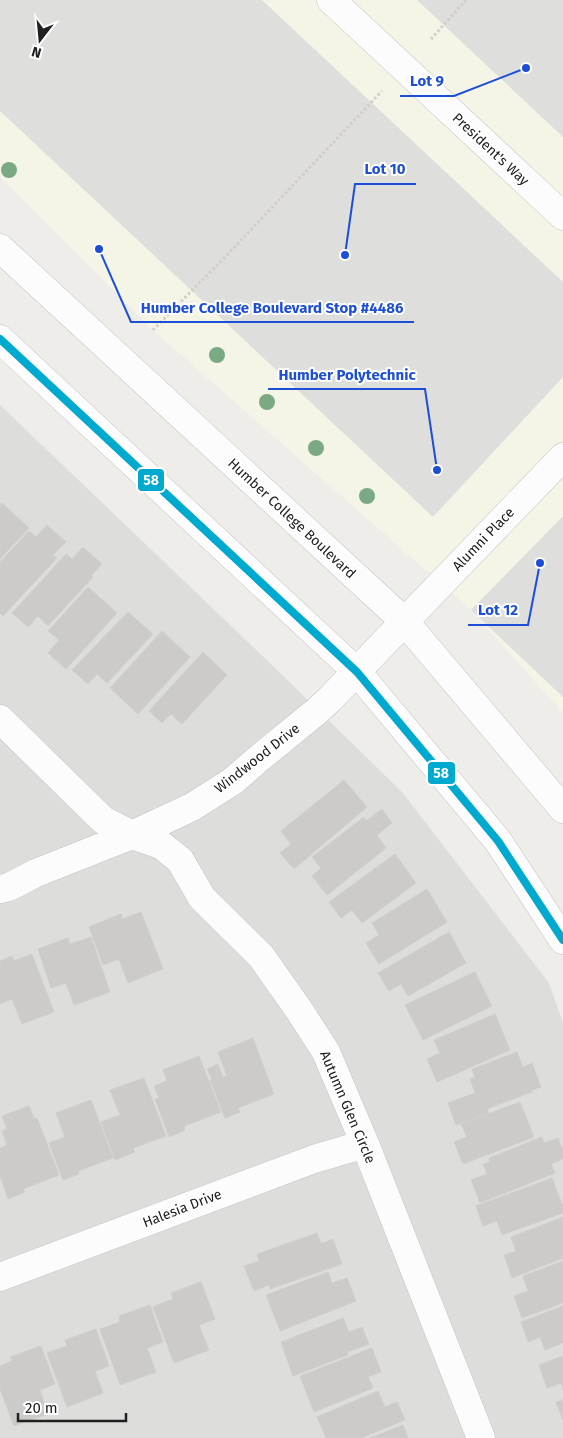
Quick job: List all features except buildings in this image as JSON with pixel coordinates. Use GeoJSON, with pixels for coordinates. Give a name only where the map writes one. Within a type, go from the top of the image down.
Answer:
{"type":"FeatureCollection","features":[{"type":"Feature","properties":{"kind":"street","name":"President's Way"},"geometry":{"type":"LineString","coordinates":[[331,0],[563,216]]}},
{"type":"Feature","properties":{"kind":"street","name":"Humber College Boulevard"},"geometry":{"type":"LineString","coordinates":[[0,248],[404,622],[563,809]]}},
{"type":"Feature","properties":{"kind":"street"},"geometry":{"type":"LineString","coordinates":[[0,339],[357,672],[498,841],[563,940]]}},
{"type":"Feature","properties":{"kind":"street","name":"Alumni Place"},"geometry":{"type":"LineString","coordinates":[[404,622],[563,457]]}},
{"type":"Feature","properties":{"kind":"street","name":"Windwood Drive"},"geometry":{"type":"LineString","coordinates":[[0,889],[9,887],[36,873],[132,835],[192,808],[234,781],[317,711],[404,622]]}},
{"type":"Feature","properties":{"kind":"street","name":"Autumn Glen Circle"},"geometry":{"type":"LineString","coordinates":[[0,719],[103,820],[132,835],[161,846],[180,860],[202,898],[261,956],[299,1010],[326,1052],[365,1144],[481,1438]]}},
{"type":"Feature","properties":{"kind":"street","name":"Halesia Drive"},"geometry":{"type":"LineString","coordinates":[[0,1276],[314,1159],[365,1144]]}},
{"type":"Feature","properties":{"kind":"path"},"geometry":{"type":"LineString","coordinates":[[431,39],[466,0]]}},
{"type":"Feature","properties":{"kind":"path"},"geometry":{"type":"LineString","coordinates":[[153,330],[228,254],[384,89]]}},
{"type":"Feature","properties":{"kind":"shaded area"},"geometry":{"type":"Polygon","coordinates":[[[0,0],[563,0],[563,713],[471,610],[153,330],[0,177],[0,0]]]}},
{"type":"Feature","properties":{"kind":"shaded area"},"geometry":{"type":"Polygon","coordinates":[[[0,0],[262,0],[563,282],[563,377],[433,517],[0,111],[0,0]]]}},
{"type":"Feature","properties":{"kind":"shaded area"},"geometry":{"type":"Polygon","coordinates":[[[417,0],[563,0],[563,137],[417,0]]]}},
{"type":"Feature","properties":{"kind":"shaded area"},"geometry":{"type":"Polygon","coordinates":[[[0,405],[402,792],[549,983],[563,1023],[563,1438],[0,1438],[0,405]]]}},
{"type":"Feature","properties":{"kind":"shaded area"},"geometry":{"type":"Polygon","coordinates":[[[563,516],[563,697],[471,610],[563,516]]]}},
{"type":"Feature","properties":{"kind":"transit line","name":"58"},"geometry":{"type":"LineString","coordinates":[[0,339],[357,672],[498,841],[563,940]]}},
{"type":"Feature","properties":{"kind":"place","name":"Lot 9"},"geometry":{"type":"Point","coordinates":[526,68]}},
{"type":"Feature","properties":{"kind":"place","name":"Humber College Boulevard Stop #4486"},"geometry":{"type":"Point","coordinates":[99,249]}},
{"type":"Feature","properties":{"kind":"place","name":"Lot 10"},"geometry":{"type":"Point","coordinates":[345,255]}},
{"type":"Feature","properties":{"kind":"place","name":"Humber Polytechnic"},"geometry":{"type":"Point","coordinates":[437,470]}},
{"type":"Feature","properties":{"kind":"place","name":"Lot 12"},"geometry":{"type":"Point","coordinates":[540,563]}}]}
